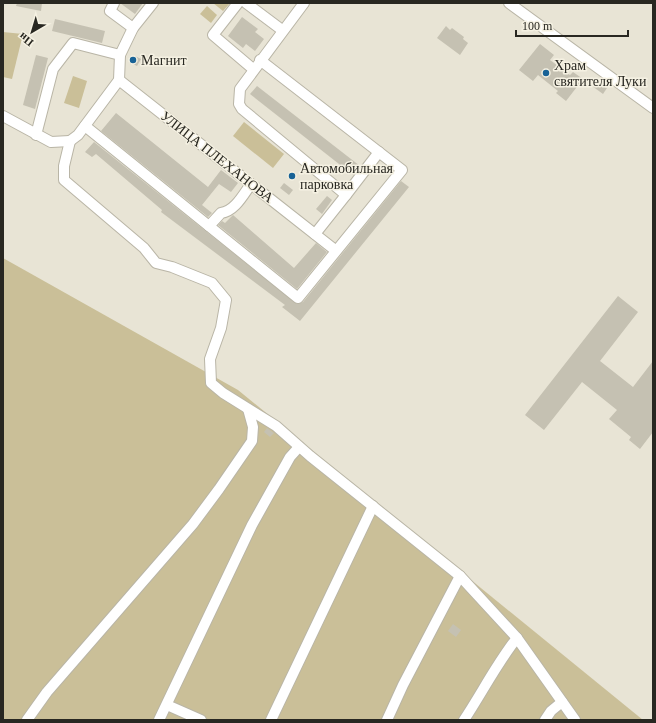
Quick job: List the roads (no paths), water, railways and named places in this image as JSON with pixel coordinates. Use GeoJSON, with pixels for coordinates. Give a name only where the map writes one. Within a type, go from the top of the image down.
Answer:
{"type":"FeatureCollection","features":[{"type":"Feature","properties":{"kind":"street"},"geometry":{"type":"LineString","coordinates":[[114,3],[110,11],[133,28]]}},
{"type":"Feature","properties":{"kind":"street"},"geometry":{"type":"LineString","coordinates":[[3,116],[51,142],[70,141],[78,135],[119,80],[120,55],[133,28],[153,3]]}},
{"type":"Feature","properties":{"kind":"street"},"geometry":{"type":"LineString","coordinates":[[238,3],[212,35],[253,69]]}},
{"type":"Feature","properties":{"kind":"street"},"geometry":{"type":"LineString","coordinates":[[246,3],[282,30]]}},
{"type":"Feature","properties":{"kind":"street"},"geometry":{"type":"LineString","coordinates":[[304,3],[282,30],[240,89],[239,104],[242,109],[346,195]]}},
{"type":"Feature","properties":{"kind":"street"},"geometry":{"type":"LineString","coordinates":[[509,3],[653,108]]}},
{"type":"Feature","properties":{"kind":"street"},"geometry":{"type":"LineString","coordinates":[[36,135],[53,69],[73,43],[120,55]]}},
{"type":"Feature","properties":{"kind":"street"},"geometry":{"type":"LineString","coordinates":[[85,126],[298,298],[335,250],[402,170],[260,60]]}},
{"type":"Feature","properties":{"kind":"street","name":"УЛИЦА ПЛЕХАНОВА"},"geometry":{"type":"LineString","coordinates":[[119,80],[335,250]]}},
{"type":"Feature","properties":{"kind":"street"},"geometry":{"type":"LineString","coordinates":[[70,141],[64,166],[64,180],[144,248],[156,263],[172,267],[212,283],[226,300],[221,328],[210,359],[211,383],[248,409],[276,426],[299,447],[460,576],[517,638],[575,720]]}},
{"type":"Feature","properties":{"kind":"street"},"geometry":{"type":"LineString","coordinates":[[315,234],[379,152]]}},
{"type":"Feature","properties":{"kind":"street"},"geometry":{"type":"LineString","coordinates":[[210,226],[221,213],[227,212],[239,200],[251,184]]}},
{"type":"Feature","properties":{"kind":"street"},"geometry":{"type":"LineString","coordinates":[[27,720],[47,692],[193,524],[219,489],[252,440],[253,427],[248,409]]}},
{"type":"Feature","properties":{"kind":"street"},"geometry":{"type":"LineString","coordinates":[[159,720],[252,525],[290,457],[299,447]]}},
{"type":"Feature","properties":{"kind":"street"},"geometry":{"type":"LineString","coordinates":[[271,720],[373,506]]}},
{"type":"Feature","properties":{"kind":"street"},"geometry":{"type":"LineString","coordinates":[[387,720],[403,685],[460,576]]}},
{"type":"Feature","properties":{"kind":"street"},"geometry":{"type":"LineString","coordinates":[[464,720],[489,683],[506,652],[517,638]]}},
{"type":"Feature","properties":{"kind":"street"},"geometry":{"type":"LineString","coordinates":[[545,720],[551,711],[562,702]]}},
{"type":"Feature","properties":{"kind":"street"},"geometry":{"type":"LineString","coordinates":[[167,705],[202,720]]}},
{"type":"Feature","properties":{"kind":"place","name":"Магнит"},"geometry":{"type":"Point","coordinates":[133,60]}},
{"type":"Feature","properties":{"kind":"place","name":"Храм святителя Луки"},"geometry":{"type":"Point","coordinates":[546,73]}},
{"type":"Feature","properties":{"kind":"place","name":"Автомобильная парковка"},"geometry":{"type":"Point","coordinates":[292,176]}}]}
